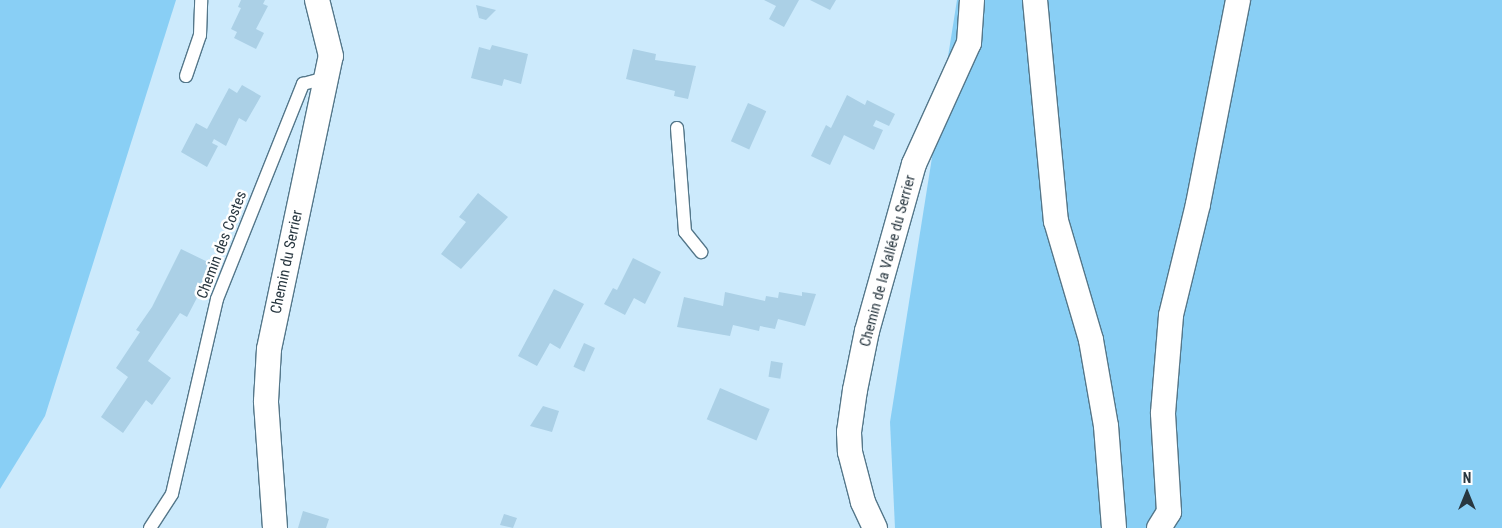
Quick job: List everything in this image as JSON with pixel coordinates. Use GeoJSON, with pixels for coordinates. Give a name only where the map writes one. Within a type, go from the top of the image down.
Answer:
{"type":"FeatureCollection","features":[{"type":"Feature","properties":{"kind":"street","name":"Chemin du Serrier"},"geometry":{"type":"LineString","coordinates":[[275,528],[266,401],[269,349],[331,56],[317,0]]}},
{"type":"Feature","properties":{"kind":"street","name":"Chemin de la Vallée du Serrier"},"geometry":{"type":"LineString","coordinates":[[875,528],[863,502],[850,452],[849,432],[855,390],[866,331],[914,164],[969,43],[972,0]]}},
{"type":"Feature","properties":{"kind":"street"},"geometry":{"type":"LineString","coordinates":[[1035,0],[1056,221],[1091,340],[1106,426],[1114,528]]}},
{"type":"Feature","properties":{"kind":"street"},"geometry":{"type":"LineString","coordinates":[[1159,528],[1169,512],[1163,413],[1171,314],[1198,204],[1238,0]]}},
{"type":"Feature","properties":{"kind":"lane"},"geometry":{"type":"LineString","coordinates":[[186,76],[200,35],[201,0]]}},
{"type":"Feature","properties":{"kind":"lane","name":"Chemin des Costes"},"geometry":{"type":"LineString","coordinates":[[150,528],[172,494],[221,290],[304,84],[326,78]]}},
{"type":"Feature","properties":{"kind":"lane"},"geometry":{"type":"LineString","coordinates":[[677,128],[685,232],[701,252]]}},
{"type":"Feature","properties":{"kind":"shaded area"},"geometry":{"type":"Polygon","coordinates":[[[0,0],[176,0],[45,416],[0,489],[0,0]]]}},
{"type":"Feature","properties":{"kind":"shaded area"},"geometry":{"type":"Polygon","coordinates":[[[957,0],[1502,0],[1502,528],[895,528],[890,422],[957,0]]]}},
{"type":"Feature","properties":{"kind":"building"},"geometry":{"type":"Polygon","coordinates":[[[241,0],[265,0],[263,4],[268,6],[256,29],[264,33],[256,49],[234,38],[237,32],[231,29],[241,8],[238,7],[241,0]]]}},
{"type":"Feature","properties":{"kind":"building"},"geometry":{"type":"Polygon","coordinates":[[[764,0],[799,0],[784,27],[769,19],[776,6],[764,0]]]}},
{"type":"Feature","properties":{"kind":"building"},"geometry":{"type":"Polygon","coordinates":[[[810,0],[836,0],[830,10],[810,0]]]}},
{"type":"Feature","properties":{"kind":"building"},"geometry":{"type":"Polygon","coordinates":[[[476,5],[496,10],[486,20],[479,18],[476,5]]]}},
{"type":"Feature","properties":{"kind":"building"},"geometry":{"type":"Polygon","coordinates":[[[492,45],[528,54],[521,84],[504,79],[502,86],[471,78],[479,47],[490,50],[492,45]]]}},
{"type":"Feature","properties":{"kind":"building"},"geometry":{"type":"Polygon","coordinates":[[[633,49],[656,54],[655,60],[696,66],[688,99],[674,96],[675,91],[626,79],[633,49]]]}},
{"type":"Feature","properties":{"kind":"building"},"geometry":{"type":"Polygon","coordinates":[[[242,85],[261,96],[246,122],[239,118],[226,146],[214,139],[212,143],[218,146],[207,167],[181,152],[196,123],[207,129],[229,88],[237,93],[242,85]]]}},
{"type":"Feature","properties":{"kind":"building"},"geometry":{"type":"Polygon","coordinates":[[[847,95],[865,105],[867,100],[895,114],[889,126],[876,120],[873,126],[883,130],[874,150],[844,135],[830,165],[811,156],[826,125],[831,128],[847,95]]]}},
{"type":"Feature","properties":{"kind":"building"},"geometry":{"type":"Polygon","coordinates":[[[748,103],[766,111],[749,150],[731,141],[748,103]]]}},
{"type":"Feature","properties":{"kind":"building"},"geometry":{"type":"Polygon","coordinates":[[[478,193],[508,217],[461,269],[441,254],[466,222],[459,217],[478,193]]]}},
{"type":"Feature","properties":{"kind":"building"},"geometry":{"type":"Polygon","coordinates":[[[181,249],[214,265],[187,317],[180,313],[148,361],[171,378],[152,405],[146,400],[123,433],[101,417],[128,377],[116,368],[140,332],[136,330],[152,307],[181,249]]]}},
{"type":"Feature","properties":{"kind":"building"},"geometry":{"type":"Polygon","coordinates":[[[633,258],[661,272],[645,304],[634,298],[625,315],[604,304],[613,288],[617,290],[633,258]]]}},
{"type":"Feature","properties":{"kind":"building"},"geometry":{"type":"Polygon","coordinates":[[[554,289],[584,304],[560,349],[550,343],[537,366],[518,356],[554,289]]]}},
{"type":"Feature","properties":{"kind":"building"},"geometry":{"type":"Polygon","coordinates":[[[725,292],[765,301],[766,296],[778,298],[779,292],[802,296],[802,292],[816,294],[805,326],[778,319],[775,329],[760,326],[759,331],[733,325],[730,336],[677,327],[684,297],[723,306],[725,292]]]}},
{"type":"Feature","properties":{"kind":"building"},"geometry":{"type":"Polygon","coordinates":[[[584,343],[595,348],[584,372],[573,367],[584,343]]]}},
{"type":"Feature","properties":{"kind":"building"},"geometry":{"type":"Polygon","coordinates":[[[771,361],[783,363],[780,379],[768,377],[771,361]]]}},
{"type":"Feature","properties":{"kind":"building"},"geometry":{"type":"Polygon","coordinates":[[[720,388],[770,409],[756,440],[707,419],[720,388]]]}},
{"type":"Feature","properties":{"kind":"building"},"geometry":{"type":"Polygon","coordinates":[[[543,406],[559,411],[552,432],[530,426],[543,406]]]}},
{"type":"Feature","properties":{"kind":"building"},"geometry":{"type":"Polygon","coordinates":[[[303,511],[329,519],[326,528],[298,528],[303,511]]]}},
{"type":"Feature","properties":{"kind":"building"},"geometry":{"type":"Polygon","coordinates":[[[504,514],[517,518],[513,528],[500,525],[504,514]]]}}]}
